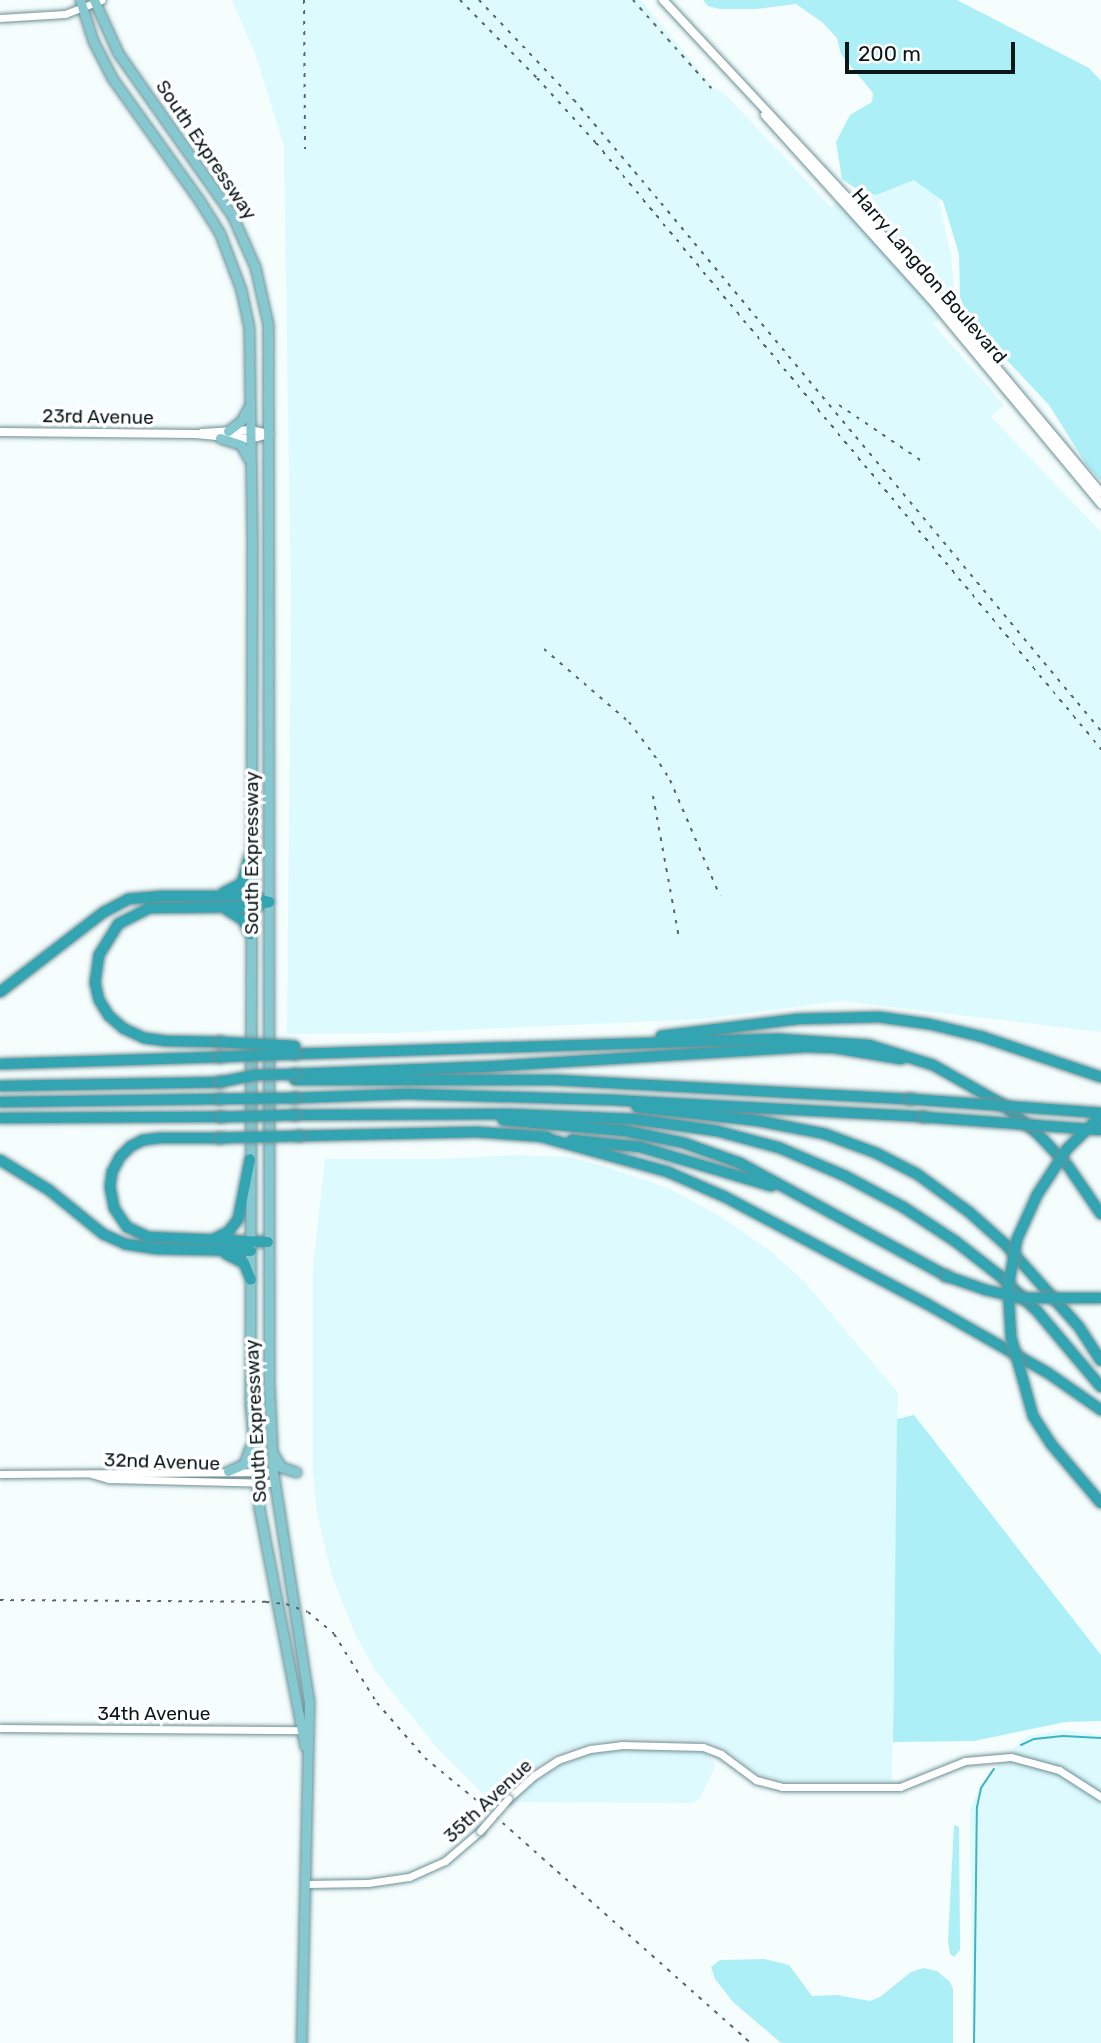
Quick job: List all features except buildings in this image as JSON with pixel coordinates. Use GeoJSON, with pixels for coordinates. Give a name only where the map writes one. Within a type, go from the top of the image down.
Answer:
{"type":"FeatureCollection","features":[{"type":"Feature","properties":{"kind":"highway"},"geometry":{"type":"LineString","coordinates":[[200,896],[238,887],[246,874],[250,855]]}},
{"type":"Feature","properties":{"kind":"highway"},"geometry":{"type":"LineString","coordinates":[[0,992],[117,904],[140,897],[200,896],[250,896],[269,902]]}},
{"type":"Feature","properties":{"kind":"highway"},"geometry":{"type":"LineString","coordinates":[[269,902],[250,907],[149,908],[127,918],[105,942],[99,955],[95,983],[109,1016],[123,1028],[144,1038],[331,1052],[813,1040],[869,1045],[933,1065],[1002,1104],[1038,1134],[1068,1166],[1101,1214]]}},
{"type":"Feature","properties":{"kind":"highway"},"geometry":{"type":"LineString","coordinates":[[205,906],[235,914],[250,934]]}},
{"type":"Feature","properties":{"kind":"highway"},"geometry":{"type":"LineString","coordinates":[[580,1044],[827,1017],[879,1017],[929,1024],[983,1037],[1101,1077]]}},
{"type":"Feature","properties":{"kind":"highway"},"geometry":{"type":"LineString","coordinates":[[0,1086],[220,1082],[806,1047],[868,1052],[933,1065]]}},
{"type":"Feature","properties":{"kind":"highway"},"geometry":{"type":"LineString","coordinates":[[0,1064],[220,1057],[295,1050]]}},
{"type":"Feature","properties":{"kind":"highway"},"geometry":{"type":"LineString","coordinates":[[295,1077],[568,1080],[910,1099],[1101,1114]]}},
{"type":"Feature","properties":{"kind":"highway"},"geometry":{"type":"LineString","coordinates":[[0,1102],[408,1094],[613,1100],[924,1117],[1101,1130]]}},
{"type":"Feature","properties":{"kind":"highway"},"geometry":{"type":"LineString","coordinates":[[613,1100],[632,1106],[759,1121],[825,1135],[876,1153],[917,1174],[969,1212],[1006,1245],[1079,1327],[1101,1361]]}},
{"type":"Feature","properties":{"kind":"highway"},"geometry":{"type":"LineString","coordinates":[[394,1114],[626,1131],[684,1143],[740,1163],[946,1276],[966,1284],[1020,1297],[1073,1300],[1101,1298]]}},
{"type":"Feature","properties":{"kind":"highway"},"geometry":{"type":"LineString","coordinates":[[0,1118],[394,1114],[633,1119],[717,1131],[780,1149],[845,1176],[892,1200],[955,1241],[1000,1276],[1037,1311],[1101,1387]]}},
{"type":"Feature","properties":{"kind":"highway"},"geometry":{"type":"LineString","coordinates":[[1101,1114],[1067,1149],[1037,1195],[1017,1239],[1007,1288],[1011,1337],[1033,1416],[1051,1444],[1101,1503]]}},
{"type":"Feature","properties":{"kind":"highway"},"geometry":{"type":"LineString","coordinates":[[251,1280],[241,1260],[205,1246],[148,1237],[133,1231],[122,1222],[114,1208],[111,1179],[120,1157],[143,1140],[477,1132],[640,1147],[735,1173],[803,1198]]}},
{"type":"Feature","properties":{"kind":"highway"},"geometry":{"type":"LineString","coordinates":[[542,1137],[668,1172],[725,1197],[1000,1345],[1079,1391],[1101,1410]]}},
{"type":"Feature","properties":{"kind":"highway"},"geometry":{"type":"LineString","coordinates":[[205,1246],[228,1232],[238,1219],[250,1159]]}},
{"type":"Feature","properties":{"kind":"highway"},"geometry":{"type":"LineString","coordinates":[[0,1160],[49,1190],[114,1240],[151,1249],[251,1246],[268,1242]]}},
{"type":"Feature","properties":{"kind":"main road","name":"Harry Langdon Boulevard"},"geometry":{"type":"LineString","coordinates":[[663,0],[930,298],[1101,504]]}},
{"type":"Feature","properties":{"kind":"main road","name":"South Expressway"},"geometry":{"type":"LineString","coordinates":[[97,1],[118,53],[221,197],[248,248],[262,290],[268,324],[270,1441],[274,1483],[303,1655],[306,1752],[301,2043]]}},
{"type":"Feature","properties":{"kind":"main road","name":"South Expressway"},"geometry":{"type":"LineString","coordinates":[[81,5],[93,41],[112,78],[199,200],[227,250],[241,290],[249,328],[252,1432],[256,1476],[305,1730]]}},
{"type":"Feature","properties":{"kind":"main road","name":"Harry Langdon Boulevard"},"geometry":{"type":"LineString","coordinates":[[730,72],[785,127],[919,275],[1101,493]]}},
{"type":"Feature","properties":{"kind":"main road"},"geometry":{"type":"LineString","coordinates":[[228,431],[244,417],[251,393]]}},
{"type":"Feature","properties":{"kind":"main road","name":"23rd Avenue"},"geometry":{"type":"LineString","coordinates":[[0,432],[195,434],[228,431],[250,434]]}},
{"type":"Feature","properties":{"kind":"main road","name":"23rd Avenue"},"geometry":{"type":"LineString","coordinates":[[195,434],[220,438],[269,434]]}},
{"type":"Feature","properties":{"kind":"main road"},"geometry":{"type":"LineString","coordinates":[[220,438],[241,445],[251,469]]}},
{"type":"Feature","properties":{"kind":"main road"},"geometry":{"type":"LineString","coordinates":[[228,1471],[246,1460],[252,1432]]}},
{"type":"Feature","properties":{"kind":"main road"},"geometry":{"type":"LineString","coordinates":[[270,1441],[278,1464],[296,1472]]}},
{"type":"Feature","properties":{"kind":"street"},"geometry":{"type":"LineString","coordinates":[[0,18],[46,17],[97,1]]}},
{"type":"Feature","properties":{"kind":"street","name":"32nd Avenue"},"geometry":{"type":"LineString","coordinates":[[0,1474],[228,1471],[256,1476],[274,1483]]}},
{"type":"Feature","properties":{"kind":"street","name":"32nd Avenue"},"geometry":{"type":"LineString","coordinates":[[90,1474],[109,1479],[256,1476],[273,1472]]}},
{"type":"Feature","properties":{"kind":"street","name":"34th Avenue"},"geometry":{"type":"LineString","coordinates":[[0,1728],[305,1730]]}},
{"type":"Feature","properties":{"kind":"street","name":"35th Avenue"},"geometry":{"type":"LineString","coordinates":[[305,1884],[368,1883],[409,1877],[445,1861],[480,1831],[508,1799],[535,1775],[558,1760],[590,1749],[621,1745],[703,1747],[721,1754],[756,1780],[782,1787],[892,1788],[913,1784],[965,1761],[1008,1756],[1059,1770],[1101,1797]]}},
{"type":"Feature","properties":{"kind":"shaded area"},"geometry":{"type":"Polygon","coordinates":[[[232,0],[641,0],[714,88],[724,93],[831,207],[865,187],[910,173],[938,197],[951,256],[956,307],[933,324],[1004,405],[991,417],[1101,532],[1101,1032],[842,1001],[702,1019],[393,1033],[287,1034],[291,606],[284,146],[255,53],[232,0]]]}},
{"type":"Feature","properties":{"kind":"shaded area"},"geometry":{"type":"Polygon","coordinates":[[[703,0],[957,0],[1089,68],[1101,81],[1101,481],[1086,464],[1049,405],[987,339],[966,312],[960,297],[959,254],[943,201],[914,180],[876,195],[858,190],[842,179],[836,142],[850,115],[872,102],[873,93],[841,54],[837,38],[822,22],[796,4],[756,9],[720,9],[708,6],[703,0]]]}},
{"type":"Feature","properties":{"kind":"shaded area"},"geometry":{"type":"Polygon","coordinates":[[[514,1155],[568,1157],[603,1166],[668,1188],[720,1216],[769,1250],[803,1280],[898,1393],[892,1781],[782,1781],[758,1774],[725,1749],[704,1740],[621,1738],[588,1743],[554,1754],[521,1777],[493,1804],[438,1749],[375,1670],[355,1633],[332,1576],[317,1513],[313,1472],[313,1267],[325,1159],[440,1159],[514,1155]]]}},
{"type":"Feature","properties":{"kind":"shaded area"},"geometry":{"type":"Polygon","coordinates":[[[914,1415],[1101,1655],[1101,1721],[1065,1722],[974,1741],[893,1742],[897,1419],[914,1415]]]}},
{"type":"Feature","properties":{"kind":"shaded area"},"geometry":{"type":"Polygon","coordinates":[[[1062,1730],[1101,1735],[1101,2043],[973,2043],[970,1810],[980,1785],[1018,1744],[1028,1736],[1062,1730]]]}},
{"type":"Feature","properties":{"kind":"shaded area"},"geometry":{"type":"Polygon","coordinates":[[[600,1752],[704,1752],[716,1765],[700,1798],[694,1803],[514,1802],[529,1786],[560,1765],[600,1752]]]}},
{"type":"Feature","properties":{"kind":"shaded area"},"geometry":{"type":"Polygon","coordinates":[[[954,1825],[959,1827],[960,1950],[954,1957],[950,1954],[948,1940],[954,1825]]]}},
{"type":"Feature","properties":{"kind":"shaded area"},"geometry":{"type":"Polygon","coordinates":[[[764,1959],[789,1965],[812,1996],[837,1995],[870,2001],[880,1997],[911,1972],[924,1968],[937,1971],[950,1982],[953,1989],[953,2043],[781,2043],[733,2002],[715,1979],[711,1967],[720,1960],[764,1959]]]}},
{"type":"Feature","properties":{"kind":"waterway"},"geometry":{"type":"LineString","coordinates":[[1021,1745],[1034,1739],[1063,1736],[1101,1738]]}},
{"type":"Feature","properties":{"kind":"waterway"},"geometry":{"type":"LineString","coordinates":[[974,2043],[977,1807],[981,1788],[994,1769]]}},
{"type":"Feature","properties":{"kind":"railway"},"geometry":{"type":"LineString","coordinates":[[304,0],[305,149]]}},
{"type":"Feature","properties":{"kind":"railway"},"geometry":{"type":"LineString","coordinates":[[460,0],[596,143],[1101,749]]}},
{"type":"Feature","properties":{"kind":"railway"},"geometry":{"type":"LineString","coordinates":[[479,0],[574,100],[1101,731]]}},
{"type":"Feature","properties":{"kind":"railway"},"geometry":{"type":"LineString","coordinates":[[633,0],[711,88]]}},
{"type":"Feature","properties":{"kind":"railway"},"geometry":{"type":"LineString","coordinates":[[839,405],[926,464]]}},
{"type":"Feature","properties":{"kind":"railway"},"geometry":{"type":"LineString","coordinates":[[544,649],[629,722],[654,755],[670,780],[720,896]]}},
{"type":"Feature","properties":{"kind":"railway"},"geometry":{"type":"LineString","coordinates":[[653,796],[679,938]]}},
{"type":"Feature","properties":{"kind":"railway"},"geometry":{"type":"LineString","coordinates":[[0,1600],[266,1602],[286,1604],[308,1612],[334,1634],[377,1703],[425,1758],[487,1809],[751,2043]]}}]}
